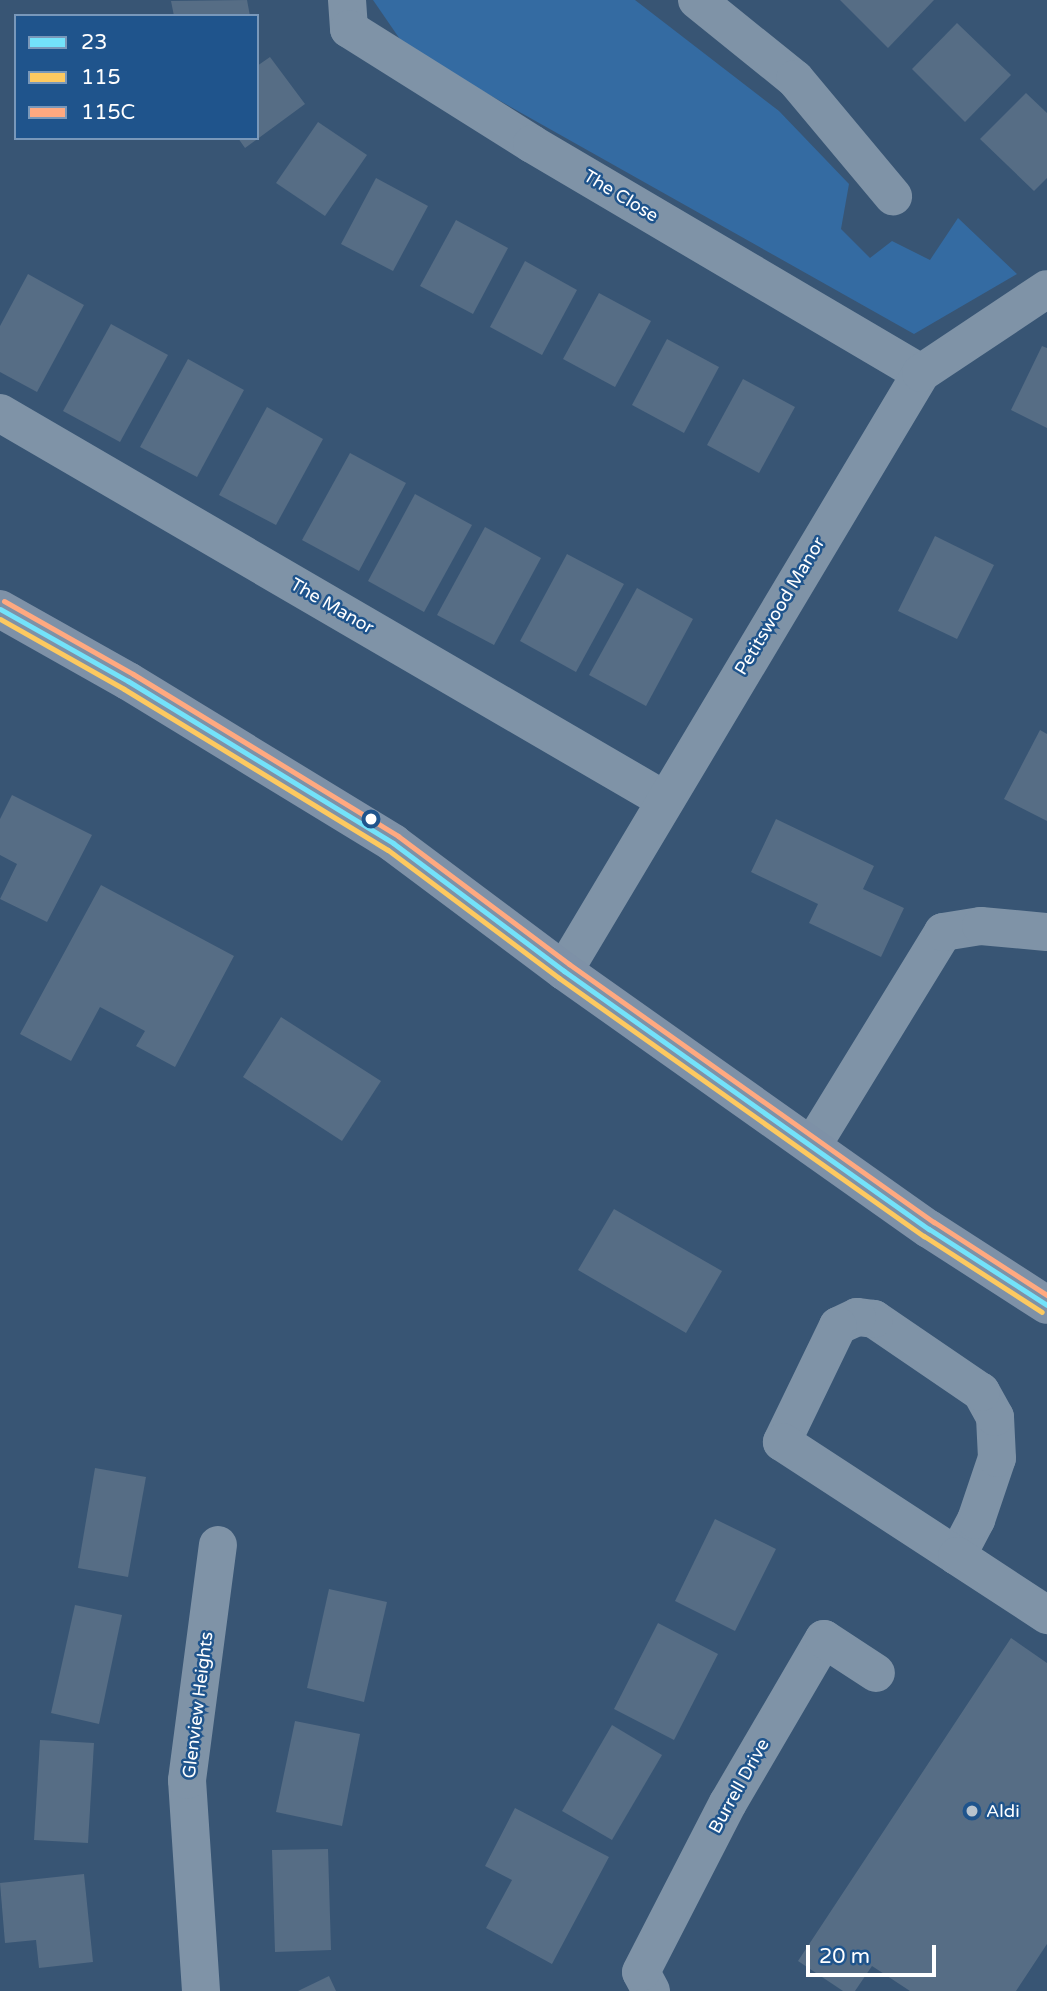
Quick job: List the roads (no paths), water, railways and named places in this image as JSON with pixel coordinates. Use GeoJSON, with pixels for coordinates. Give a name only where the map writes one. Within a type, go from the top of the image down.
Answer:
{"type":"FeatureCollection","features":[{"type":"Feature","properties":{"kind":"main road"},"geometry":{"type":"LineString","coordinates":[[0,610],[128,681],[393,843],[564,971],[1044,1308]]}},
{"type":"Feature","properties":{"kind":"street","name":"The Close"},"geometry":{"type":"LineString","coordinates":[[347,0],[348,29],[532,144],[921,373]]}},
{"type":"Feature","properties":{"kind":"street"},"geometry":{"type":"LineString","coordinates":[[697,0],[795,79],[893,196]]}},
{"type":"Feature","properties":{"kind":"street","name":"Petitswood Manor"},"geometry":{"type":"LineString","coordinates":[[564,971],[663,799],[921,373],[1047,289]]}},
{"type":"Feature","properties":{"kind":"street","name":"The Manor"},"geometry":{"type":"LineString","coordinates":[[0,413],[663,799]]}},
{"type":"Feature","properties":{"kind":"street"},"geometry":{"type":"LineString","coordinates":[[812,1146],[943,932],[981,926],[1047,932]]}},
{"type":"Feature","properties":{"kind":"street"},"geometry":{"type":"LineString","coordinates":[[957,1556],[976,1520],[997,1458],[995,1417],[981,1392],[874,1319],[857,1317],[838,1326],[782,1442],[1047,1615]]}},
{"type":"Feature","properties":{"kind":"street","name":"Glenview Heights"},"geometry":{"type":"LineString","coordinates":[[201,1991],[187,1780],[218,1545]]}},
{"type":"Feature","properties":{"kind":"street","name":"Burrell Drive"},"geometry":{"type":"LineString","coordinates":[[651,1991],[641,1972],[728,1802],[824,1639],[876,1673]]}},
{"type":"Feature","properties":{"kind":"place","name":"Aldi"},"geometry":{"type":"Point","coordinates":[972,1811]}}]}
